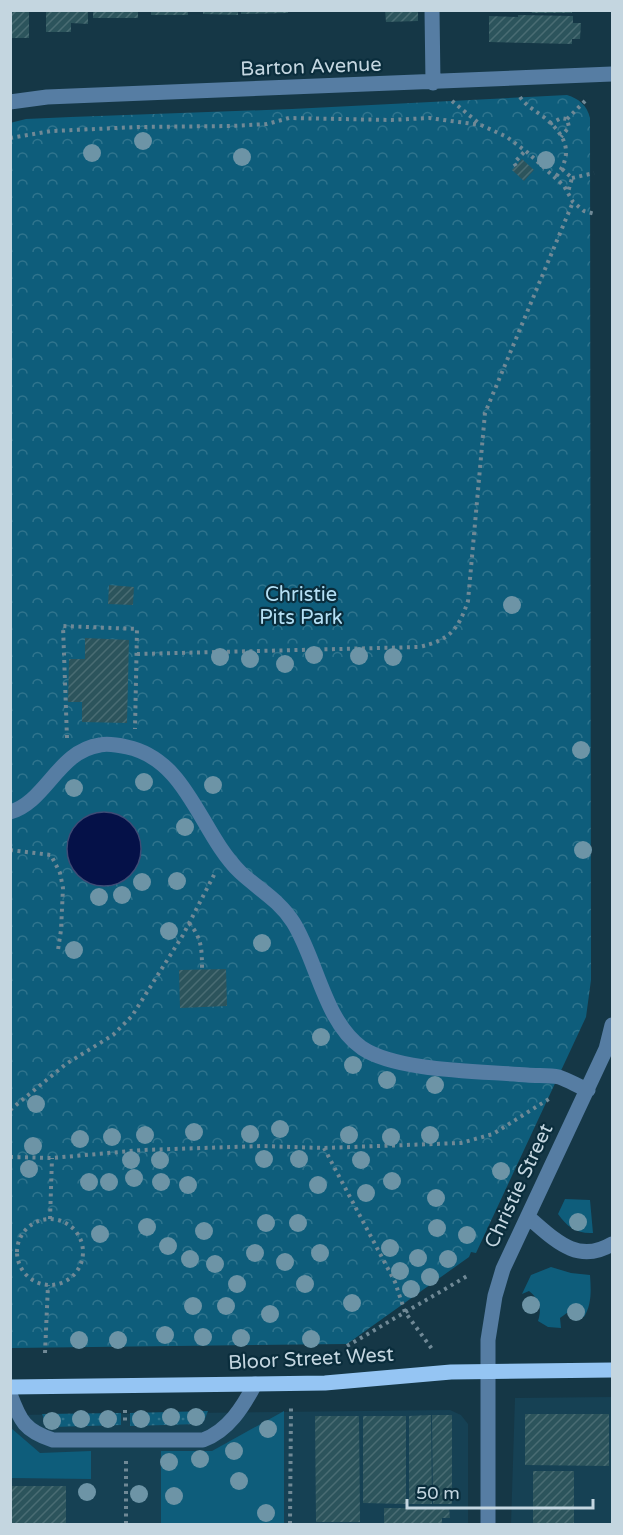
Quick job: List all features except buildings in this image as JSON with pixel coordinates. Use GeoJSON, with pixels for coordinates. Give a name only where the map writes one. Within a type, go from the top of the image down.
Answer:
{"type":"FeatureCollection","features":[{"type":"Feature","properties":{"kind":"main road","name":"Bloor Street West"},"geometry":{"type":"LineString","coordinates":[[10,1387],[325,1383],[451,1372],[612,1370]]}},
{"type":"Feature","properties":{"kind":"street"},"geometry":{"type":"LineString","coordinates":[[432,10],[433,83]]}},
{"type":"Feature","properties":{"kind":"street","name":"Barton Avenue"},"geometry":{"type":"LineString","coordinates":[[10,102],[48,97],[612,74]]}},
{"type":"Feature","properties":{"kind":"street"},"geometry":{"type":"LineString","coordinates":[[10,812],[35,795],[68,760],[81,751],[99,744],[116,745],[148,755],[162,764],[180,782],[226,855],[240,872],[280,905],[292,921],[307,946],[331,1008],[342,1027],[361,1047],[384,1058],[417,1066],[558,1077],[588,1090]]}},
{"type":"Feature","properties":{"kind":"street","name":"Christie Street"},"geometry":{"type":"LineString","coordinates":[[488,1524],[487,1372],[488,1340],[495,1296],[503,1269],[606,1049],[612,1024]]}},
{"type":"Feature","properties":{"kind":"street"},"geometry":{"type":"LineString","coordinates":[[528,1217],[570,1249],[596,1250],[612,1244]]}},
{"type":"Feature","properties":{"kind":"street"},"geometry":{"type":"LineString","coordinates":[[10,1394],[16,1412],[26,1427],[32,1432],[53,1440],[203,1440],[217,1434],[228,1424],[242,1408],[255,1384]]}},
{"type":"Feature","properties":{"kind":"path"},"geometry":{"type":"LineString","coordinates":[[518,94],[561,137],[567,156],[562,169],[555,178]]}},
{"type":"Feature","properties":{"kind":"path"},"geometry":{"type":"LineString","coordinates":[[449,97],[481,125],[507,137],[525,151],[555,178],[568,192],[573,202],[584,211],[595,214]]}},
{"type":"Feature","properties":{"kind":"path"},"geometry":{"type":"LineString","coordinates":[[567,119],[586,100]]}},
{"type":"Feature","properties":{"kind":"path"},"geometry":{"type":"LineString","coordinates":[[550,124],[561,117],[567,119]]}},
{"type":"Feature","properties":{"kind":"path"},"geometry":{"type":"LineString","coordinates":[[10,138],[52,131],[232,126],[267,123],[289,118],[391,120],[429,118],[481,125]]}},
{"type":"Feature","properties":{"kind":"path"},"geometry":{"type":"LineString","coordinates":[[561,137],[569,127],[567,119]]}},
{"type":"Feature","properties":{"kind":"path"},"geometry":{"type":"LineString","coordinates":[[516,166],[514,163],[525,151]]}},
{"type":"Feature","properties":{"kind":"path"},"geometry":{"type":"LineString","coordinates":[[562,169],[572,178]]}},
{"type":"Feature","properties":{"kind":"path"},"geometry":{"type":"LineString","coordinates":[[572,178],[594,173]]}},
{"type":"Feature","properties":{"kind":"path"},"geometry":{"type":"LineString","coordinates":[[568,192],[572,178]]}},
{"type":"Feature","properties":{"kind":"path"},"geometry":{"type":"LineString","coordinates":[[137,654],[419,647],[438,643],[452,634],[460,623],[468,601],[485,414],[573,202]]}},
{"type":"Feature","properties":{"kind":"path"},"geometry":{"type":"LineString","coordinates":[[68,760],[63,626],[137,629],[134,749]]}},
{"type":"Feature","properties":{"kind":"path"},"geometry":{"type":"LineString","coordinates":[[10,850],[51,855],[60,873],[63,904],[58,950]]}},
{"type":"Feature","properties":{"kind":"path"},"geometry":{"type":"LineString","coordinates":[[10,1110],[66,1064],[113,1035],[123,1026],[146,996],[226,855]]}},
{"type":"Feature","properties":{"kind":"path"},"geometry":{"type":"LineString","coordinates":[[189,923],[198,933],[202,953],[202,970]]}},
{"type":"Feature","properties":{"kind":"path"},"geometry":{"type":"LineString","coordinates":[[10,1157],[52,1158],[142,1150],[262,1146],[324,1148],[461,1143],[493,1134],[556,1095]]}},
{"type":"Feature","properties":{"kind":"path"},"geometry":{"type":"LineString","coordinates":[[324,1148],[395,1282],[405,1312],[432,1349]]}},
{"type":"Feature","properties":{"kind":"path"},"geometry":{"type":"LineString","coordinates":[[50,1219],[52,1158]]}},
{"type":"Feature","properties":{"kind":"path"},"geometry":{"type":"LineString","coordinates":[[50,1219],[60,1221],[77,1233],[82,1243],[83,1253],[76,1273],[68,1280],[48,1285],[27,1276],[20,1267],[17,1245],[21,1235],[29,1226],[50,1219]]}},
{"type":"Feature","properties":{"kind":"path"},"geometry":{"type":"LineString","coordinates":[[347,1346],[469,1275]]}},
{"type":"Feature","properties":{"kind":"path"},"geometry":{"type":"LineString","coordinates":[[45,1353],[48,1285]]}},
{"type":"Feature","properties":{"kind":"path"},"geometry":{"type":"LineString","coordinates":[[290,1524],[291,1408]]}},
{"type":"Feature","properties":{"kind":"path"},"geometry":{"type":"LineString","coordinates":[[126,1449],[126,1524]]}},
{"type":"Feature","properties":{"kind":"shaded area"},"geometry":{"type":"Polygon","coordinates":[[[97,812],[111,812],[125,818],[135,828],[141,842],[141,856],[135,870],[125,880],[111,886],[97,886],[83,880],[73,870],[67,856],[67,842],[73,828],[83,818],[97,812]]]}},
{"type":"Feature","properties":{"kind":"shaded area"},"geometry":{"type":"Polygon","coordinates":[[[612,1397],[612,1524],[511,1524],[515,1398],[612,1397]]]}},
{"type":"Feature","properties":{"kind":"shaded area"},"geometry":{"type":"Polygon","coordinates":[[[450,1410],[461,1415],[468,1424],[468,1524],[11,1524],[10,1415],[450,1410]]]}},
{"type":"Feature","properties":{"kind":"green space","name":"Christie Pits Park"},"geometry":{"type":"Polygon","coordinates":[[[567,95],[582,103],[590,118],[591,980],[586,1017],[476,1253],[471,1252],[469,1257],[347,1344],[11,1348],[10,123],[26,119],[567,95]]]}},
{"type":"Feature","properties":{"kind":"green space"},"geometry":{"type":"Polygon","coordinates":[[[565,1199],[590,1200],[593,1233],[577,1231],[561,1219],[558,1214],[565,1199]]]}},
{"type":"Feature","properties":{"kind":"green space"},"geometry":{"type":"Polygon","coordinates":[[[551,1267],[571,1273],[590,1275],[591,1291],[587,1312],[584,1317],[571,1310],[560,1318],[561,1328],[548,1327],[538,1321],[540,1308],[538,1301],[529,1291],[522,1294],[531,1275],[551,1267]]]}},
{"type":"Feature","properties":{"kind":"green space"},"geometry":{"type":"Polygon","coordinates":[[[208,1411],[204,1421],[199,1424],[130,1426],[130,1413],[208,1411]]]}},
{"type":"Feature","properties":{"kind":"green space"},"geometry":{"type":"Polygon","coordinates":[[[284,1411],[284,1524],[161,1524],[161,1451],[212,1451],[284,1411]]]}},
{"type":"Feature","properties":{"kind":"green space"},"geometry":{"type":"Polygon","coordinates":[[[121,1413],[121,1425],[53,1427],[45,1422],[42,1414],[121,1413]]]}},
{"type":"Feature","properties":{"kind":"green space"},"geometry":{"type":"Polygon","coordinates":[[[11,1428],[40,1453],[91,1451],[91,1479],[12,1478],[10,1476],[11,1428]]]}}]}
